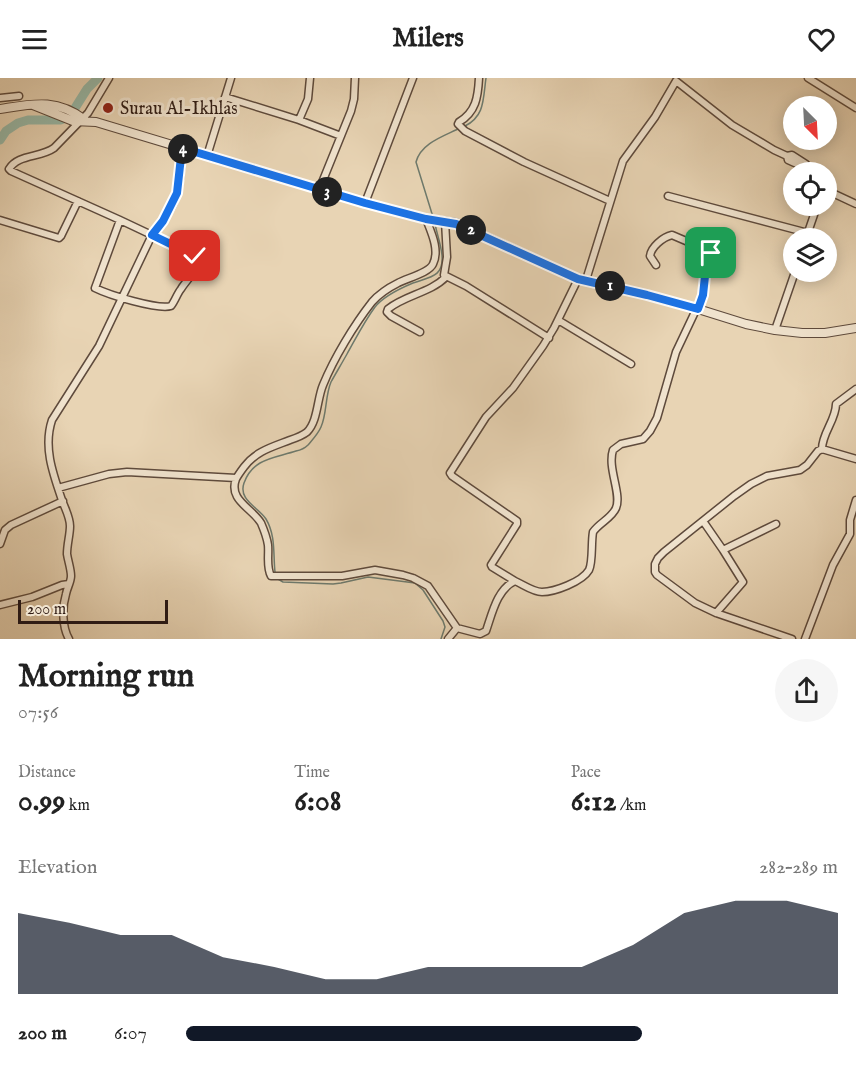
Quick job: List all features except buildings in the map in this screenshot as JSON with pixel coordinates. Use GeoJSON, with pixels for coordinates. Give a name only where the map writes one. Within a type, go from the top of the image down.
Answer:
{"type":"FeatureCollection","features":[{"type":"Feature","properties":{"kind":"street"},"geometry":{"type":"LineString","coordinates":[[109,78],[88,113],[79,119],[48,152],[20,160],[9,169],[11,171],[120,220],[194,255],[196,265],[174,303],[169,307],[121,298],[97,289],[95,286],[120,220]]}},
{"type":"Feature","properties":{"kind":"street"},"geometry":{"type":"LineString","coordinates":[[207,156],[231,78]]}},
{"type":"Feature","properties":{"kind":"street"},"geometry":{"type":"LineString","coordinates":[[299,120],[308,99],[310,78]]}},
{"type":"Feature","properties":{"kind":"street"},"geometry":{"type":"LineString","coordinates":[[320,190],[354,103],[355,78]]}},
{"type":"Feature","properties":{"kind":"street"},"geometry":{"type":"LineString","coordinates":[[365,203],[413,78]]}},
{"type":"Feature","properties":{"kind":"street"},"geometry":{"type":"LineString","coordinates":[[479,78],[473,109],[459,122],[459,126],[525,162],[610,201]]}},
{"type":"Feature","properties":{"kind":"street"},"geometry":{"type":"LineString","coordinates":[[808,78],[856,108]]}},
{"type":"Feature","properties":{"kind":"street"},"geometry":{"type":"LineString","coordinates":[[656,265],[649,254],[662,239],[669,236],[707,250],[712,257],[705,276],[703,295],[676,352],[657,418],[643,439],[624,442],[614,450],[611,462],[618,503],[613,513],[593,532],[590,565],[587,573],[570,585],[549,591],[534,591],[492,567],[491,564],[517,521],[451,475],[451,472],[486,417],[513,387],[549,338],[582,280],[623,161],[655,117],[675,79],[732,125],[774,150],[787,156],[792,155],[804,162]]}},
{"type":"Feature","properties":{"kind":"street"},"geometry":{"type":"LineString","coordinates":[[0,98],[20,96]]}},
{"type":"Feature","properties":{"kind":"street"},"geometry":{"type":"LineString","coordinates":[[225,97],[341,136]]}},
{"type":"Feature","properties":{"kind":"street"},"geometry":{"type":"LineString","coordinates":[[0,109],[43,104],[79,119],[104,124],[320,190],[428,219],[456,224],[582,280],[698,309],[734,321],[802,333],[824,333],[856,328]]}},
{"type":"Feature","properties":{"kind":"street"},"geometry":{"type":"LineString","coordinates":[[69,639],[65,631],[64,618],[65,599],[71,576],[67,552],[70,525],[49,452],[48,440],[52,420],[99,346],[152,235],[163,221],[177,193],[182,148]]}},
{"type":"Feature","properties":{"kind":"street"},"geometry":{"type":"LineString","coordinates":[[837,195],[856,204]]}},
{"type":"Feature","properties":{"kind":"street"},"geometry":{"type":"LineString","coordinates":[[668,196],[783,229]]}},
{"type":"Feature","properties":{"kind":"street"},"geometry":{"type":"LineString","coordinates":[[0,220],[60,237],[78,201]]}},
{"type":"Feature","properties":{"kind":"street"},"geometry":{"type":"LineString","coordinates":[[428,219],[435,246],[433,265],[398,283],[373,301],[347,338],[330,371],[323,386],[314,420],[307,432],[259,453],[249,460],[236,478],[235,490],[237,498],[256,515],[262,524],[268,547],[269,574],[272,577],[342,576],[375,570],[403,575],[428,586],[457,628],[480,634],[484,633],[500,595],[507,585],[515,581]]}},
{"type":"Feature","properties":{"kind":"street"},"geometry":{"type":"LineString","coordinates":[[420,332],[387,312],[404,299],[440,283],[444,276],[447,257],[442,221]]}},
{"type":"Feature","properties":{"kind":"street"},"geometry":{"type":"LineString","coordinates":[[444,276],[466,286],[549,338]]}},
{"type":"Feature","properties":{"kind":"street"},"geometry":{"type":"LineString","coordinates":[[775,330],[792,282]]}},
{"type":"Feature","properties":{"kind":"street"},"geometry":{"type":"LineString","coordinates":[[558,320],[631,364]]}},
{"type":"Feature","properties":{"kind":"street"},"geometry":{"type":"LineString","coordinates":[[822,449],[822,442],[836,410],[836,404],[856,389]]}},
{"type":"Feature","properties":{"kind":"street"},"geometry":{"type":"LineString","coordinates":[[792,639],[716,613],[695,603],[660,579],[655,564],[658,558],[752,484],[768,476],[796,472],[804,468],[822,449],[856,459]]}},
{"type":"Feature","properties":{"kind":"street"},"geometry":{"type":"LineString","coordinates":[[58,488],[109,474],[127,472],[236,478]]}},
{"type":"Feature","properties":{"kind":"street"},"geometry":{"type":"LineString","coordinates":[[805,639],[833,565],[850,534],[850,520],[856,500]]}},
{"type":"Feature","properties":{"kind":"street"},"geometry":{"type":"LineString","coordinates":[[0,544],[5,530],[11,525],[63,501]]}},
{"type":"Feature","properties":{"kind":"street"},"geometry":{"type":"LineString","coordinates":[[703,521],[743,582],[716,613]]}},
{"type":"Feature","properties":{"kind":"street"},"geometry":{"type":"LineString","coordinates":[[723,550],[776,524]]}},
{"type":"Feature","properties":{"kind":"street"},"geometry":{"type":"LineString","coordinates":[[0,605],[69,584]]}},
{"type":"Feature","properties":{"kind":"street"},"geometry":{"type":"LineString","coordinates":[[448,639],[457,628]]}},
{"type":"Feature","properties":{"kind":"waterway"},"geometry":{"type":"LineString","coordinates":[[0,140],[6,131],[18,123],[28,120],[61,120],[70,116],[87,89],[98,78]]}},
{"type":"Feature","properties":{"kind":"waterway"},"geometry":{"type":"LineString","coordinates":[[465,126],[472,122],[480,112],[486,78]]}},
{"type":"Feature","properties":{"kind":"waterway"},"geometry":{"type":"LineString","coordinates":[[433,217],[416,162],[428,145],[460,128]]}},
{"type":"Feature","properties":{"kind":"waterway"},"geometry":{"type":"LineString","coordinates":[[275,572],[273,538],[269,525],[263,515],[246,499],[244,483],[253,468],[265,460],[302,449],[320,430],[331,382],[375,307],[398,290],[435,275],[441,268],[441,247],[435,224]]}},
{"type":"Feature","properties":{"kind":"waterway"},"geometry":{"type":"LineString","coordinates":[[278,579],[283,582],[333,584],[368,577],[415,583],[423,590],[443,621],[445,627],[441,639]]}},
{"type":"Feature","properties":{"kind":"place","name":"Surau Al-Ikhlas"},"geometry":{"type":"Point","coordinates":[108,108]}},
{"type":"Feature","properties":{"kind":"route"},"geometry":{"type":"LineString","coordinates":[[195,256],[152,235],[163,221],[177,193],[182,148],[365,203],[426,219],[456,224],[578,279],[698,309],[704,290],[704,279],[712,257],[711,253]]}}]}
